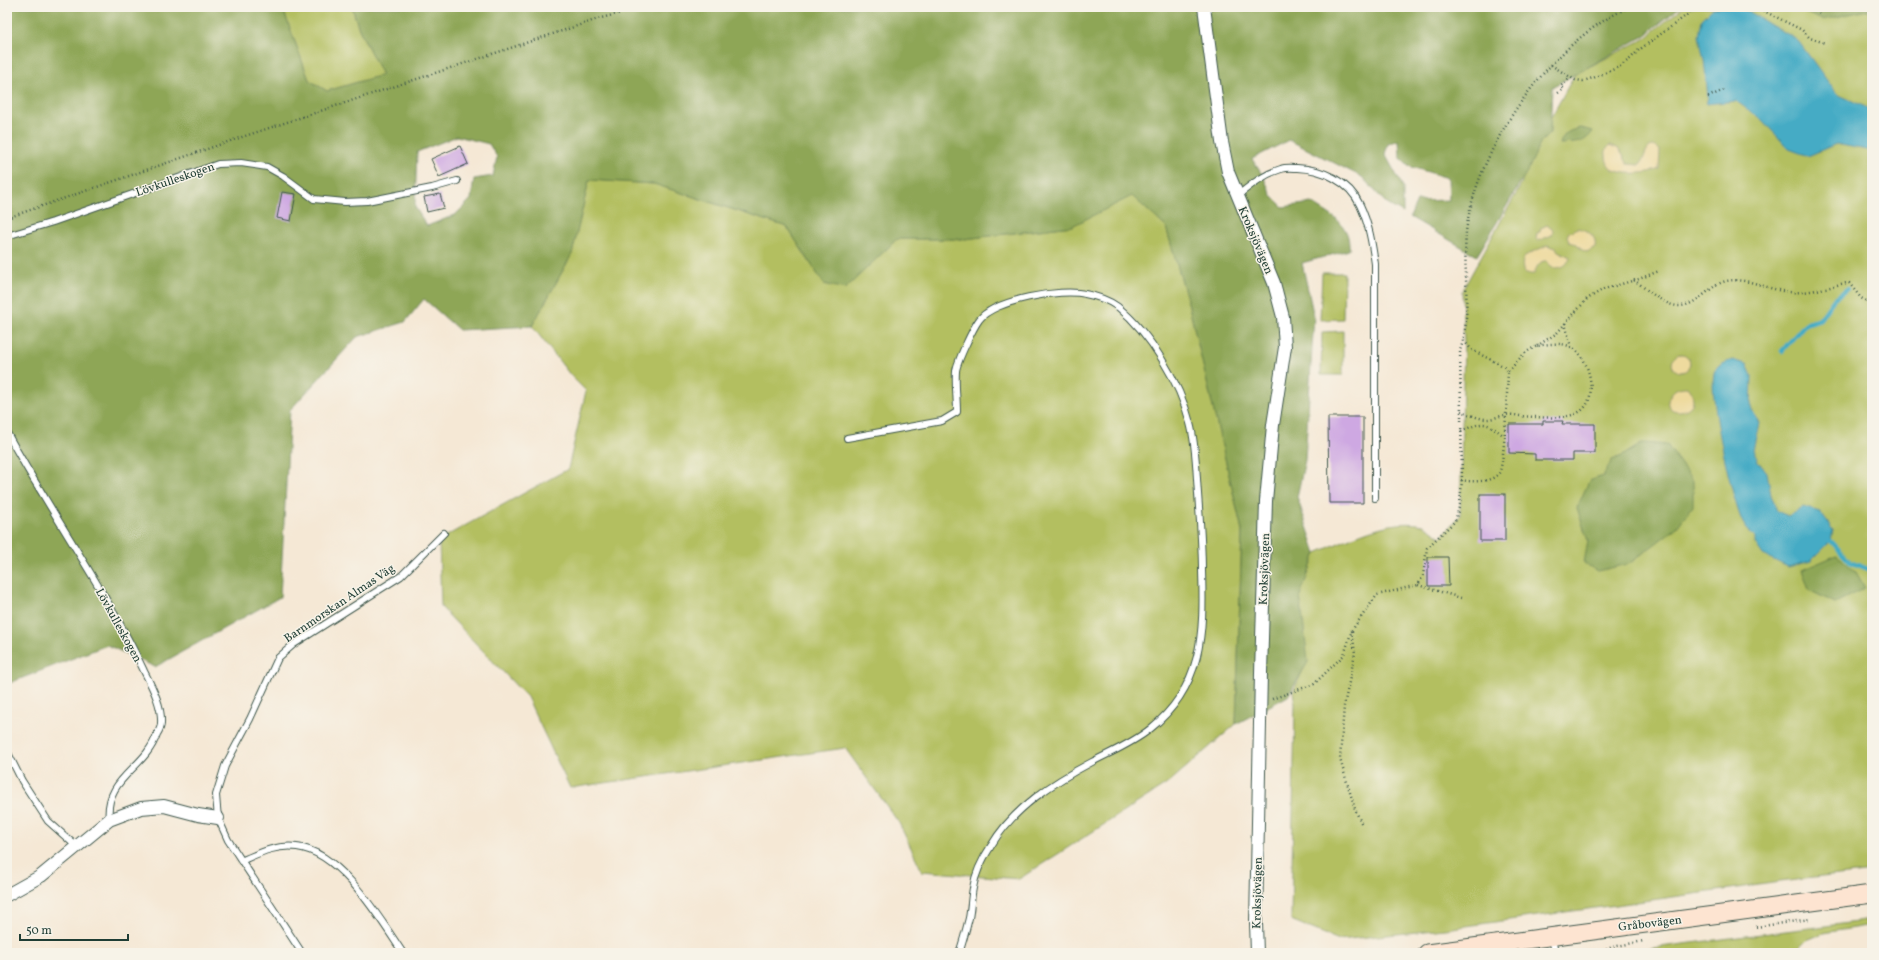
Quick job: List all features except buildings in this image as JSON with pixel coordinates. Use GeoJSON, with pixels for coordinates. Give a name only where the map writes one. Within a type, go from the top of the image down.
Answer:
{"type":"FeatureCollection","features":[{"type":"Feature","properties":{"kind":"main road","name":"Gråbovägen"},"geometry":{"type":"LineString","coordinates":[[1428,953],[1872,894]]}},
{"type":"Feature","properties":{"kind":"street","name":"Kroksjövägen"},"geometry":{"type":"LineString","coordinates":[[1204,7],[1222,142],[1228,172],[1274,283],[1283,317],[1285,346],[1272,425],[1266,501],[1260,703],[1256,924],[1257,953]]}},
{"type":"Feature","properties":{"kind":"street"},"geometry":{"type":"LineString","coordinates":[[7,895],[41,876],[109,820],[141,808],[164,806],[218,818]]}},
{"type":"Feature","properties":{"kind":"lane","name":"Lövkulleskogen"},"geometry":{"type":"LineString","coordinates":[[7,236],[54,222],[218,164],[242,163],[267,167],[283,176],[314,199],[345,202],[367,201],[432,188],[457,181]]}},
{"type":"Feature","properties":{"kind":"lane","name":"Kroksjövägen"},"geometry":{"type":"LineString","coordinates":[[1237,196],[1263,176],[1283,168],[1303,168],[1337,179],[1350,189],[1360,203],[1370,229],[1375,264],[1375,498]]}},
{"type":"Feature","properties":{"kind":"lane"},"geometry":{"type":"LineString","coordinates":[[846,438],[942,421],[957,412],[956,369],[981,317],[999,306],[1018,300],[1064,293],[1084,293],[1106,301],[1122,311],[1154,348],[1168,368],[1190,423],[1195,456],[1199,503],[1203,603],[1202,632],[1199,651],[1193,671],[1178,699],[1150,730],[1124,746],[1067,775],[1012,818],[991,844],[980,868],[973,886],[969,919],[959,953]]}},
{"type":"Feature","properties":{"kind":"lane","name":"Lövkulleskogen"},"geometry":{"type":"LineString","coordinates":[[7,433],[42,494],[96,582],[135,651],[159,706],[161,723],[155,742],[145,757],[115,786],[109,800],[109,820]]}},
{"type":"Feature","properties":{"kind":"lane","name":"Barnmorskan Almas Väg"},"geometry":{"type":"LineString","coordinates":[[302,953],[241,861],[228,840],[218,818],[216,795],[225,766],[250,719],[278,658],[294,644],[401,576],[444,533]]}},
{"type":"Feature","properties":{"kind":"lane"},"geometry":{"type":"LineString","coordinates":[[7,751],[22,781],[48,821],[76,846]]}},
{"type":"Feature","properties":{"kind":"lane"},"geometry":{"type":"LineString","coordinates":[[241,861],[270,849],[297,846],[312,851],[336,866],[361,893],[403,953]]}},
{"type":"Feature","properties":{"kind":"lane"},"geometry":{"type":"LineString","coordinates":[[1552,936],[1555,953]]}},
{"type":"Feature","properties":{"kind":"path"},"geometry":{"type":"LineString","coordinates":[[7,218],[586,23],[644,7]]}},
{"type":"Feature","properties":{"kind":"path"},"geometry":{"type":"LineString","coordinates":[[1418,585],[1423,576],[1427,548],[1455,521],[1460,504],[1460,350],[1464,341],[1466,232],[1475,195],[1486,164],[1505,127],[1534,84],[1551,65],[1579,38],[1611,15],[1630,7]]}},
{"type":"Feature","properties":{"kind":"path"},"geometry":{"type":"LineString","coordinates":[[1551,65],[1570,78],[1583,81],[1619,67],[1666,29],[1698,7]]}},
{"type":"Feature","properties":{"kind":"path"},"geometry":{"type":"LineString","coordinates":[[1756,7],[1802,30],[1810,38],[1825,43]]}},
{"type":"Feature","properties":{"kind":"path"},"geometry":{"type":"LineString","coordinates":[[1813,7],[1819,14]]}},
{"type":"Feature","properties":{"kind":"path"},"geometry":{"type":"LineString","coordinates":[[1558,93],[1564,90],[1561,86],[1570,78]]}},
{"type":"Feature","properties":{"kind":"path"},"geometry":{"type":"LineString","coordinates":[[1708,97],[1724,90]]}},
{"type":"Feature","properties":{"kind":"path"},"geometry":{"type":"LineString","coordinates":[[1461,480],[1469,482],[1492,478],[1498,474],[1501,467],[1508,372],[1525,354],[1557,333],[1587,299],[1604,290],[1659,271]]}},
{"type":"Feature","properties":{"kind":"path"},"geometry":{"type":"LineString","coordinates":[[1634,280],[1670,304],[1681,306],[1691,303],[1725,282],[1733,281],[1755,282],[1788,292],[1826,288],[1842,282],[1848,282],[1862,298],[1872,304]]}},
{"type":"Feature","properties":{"kind":"path"},"geometry":{"type":"LineString","coordinates":[[1461,411],[1478,418],[1488,419],[1506,415],[1564,417],[1582,411],[1589,402],[1590,385],[1588,367],[1581,355],[1571,346],[1565,323]]}},
{"type":"Feature","properties":{"kind":"path"},"geometry":{"type":"LineString","coordinates":[[1464,341],[1472,350],[1503,366],[1508,372]]}},
{"type":"Feature","properties":{"kind":"path"},"geometry":{"type":"LineString","coordinates":[[1537,346],[1554,344],[1571,346]]}},
{"type":"Feature","properties":{"kind":"path"},"geometry":{"type":"LineString","coordinates":[[1461,431],[1479,423],[1486,424],[1504,435]]}},
{"type":"Feature","properties":{"kind":"path"},"geometry":{"type":"LineString","coordinates":[[1260,703],[1314,684],[1344,655],[1352,630],[1377,595],[1418,585],[1461,598]]}},
{"type":"Feature","properties":{"kind":"path"},"geometry":{"type":"LineString","coordinates":[[1352,630],[1355,653],[1344,706],[1340,760],[1355,809],[1362,825]]}},
{"type":"Feature","properties":{"kind":"green space"},"geometry":{"type":"Polygon","coordinates":[[[7,7],[284,7],[284,12],[309,80],[327,91],[382,75],[359,29],[352,7],[1680,7],[1644,36],[1552,87],[1550,133],[1541,142],[1528,170],[1477,256],[1410,217],[1417,201],[1449,200],[1448,178],[1408,166],[1400,157],[1399,140],[1388,144],[1385,154],[1403,187],[1403,213],[1387,204],[1362,177],[1289,140],[1252,159],[1263,176],[1272,196],[1283,207],[1312,203],[1333,216],[1347,233],[1349,250],[1302,263],[1314,317],[1305,460],[1297,497],[1316,553],[1300,595],[1308,662],[1288,696],[1236,724],[1242,530],[1188,302],[1166,227],[1132,196],[1072,226],[964,239],[897,239],[845,289],[824,284],[787,227],[654,184],[589,180],[572,254],[532,326],[459,330],[424,299],[405,322],[357,337],[290,410],[280,597],[155,667],[107,645],[7,684],[7,7]],[[457,136],[417,152],[415,207],[427,226],[455,215],[471,199],[474,179],[493,176],[497,157],[489,144],[457,136]]]}},
{"type":"Feature","properties":{"kind":"green space"},"geometry":{"type":"Polygon","coordinates":[[[284,7],[352,7],[359,29],[382,75],[327,91],[309,80],[284,12],[284,7]]]}},
{"type":"Feature","properties":{"kind":"green space"},"geometry":{"type":"Polygon","coordinates":[[[1683,7],[1872,7],[1872,871],[1780,882],[1445,929],[1339,940],[1291,920],[1295,704],[1293,692],[1303,670],[1300,595],[1316,553],[1354,536],[1396,524],[1409,523],[1422,525],[1441,537],[1460,516],[1464,341],[1462,291],[1522,183],[1523,168],[1575,74],[1644,39],[1683,7]]]}},
{"type":"Feature","properties":{"kind":"green space"},"geometry":{"type":"Polygon","coordinates":[[[1792,7],[1872,7],[1872,9],[1822,20],[1792,7]]]}},
{"type":"Feature","properties":{"kind":"green space"},"geometry":{"type":"Polygon","coordinates":[[[1580,128],[1593,131],[1583,141],[1560,144],[1563,137],[1567,133],[1580,128]]]}},
{"type":"Feature","properties":{"kind":"green space"},"geometry":{"type":"Polygon","coordinates":[[[589,180],[654,184],[787,227],[824,284],[845,288],[897,239],[964,239],[1071,226],[1132,195],[1166,227],[1188,302],[1242,530],[1236,724],[1167,784],[1019,879],[922,871],[899,823],[845,748],[570,788],[527,697],[441,607],[439,540],[568,469],[586,391],[571,376],[532,326],[572,254],[589,180]]]}},
{"type":"Feature","properties":{"kind":"green space"},"geometry":{"type":"Polygon","coordinates":[[[1322,273],[1344,273],[1343,319],[1320,320],[1322,273]]]}},
{"type":"Feature","properties":{"kind":"green space"},"geometry":{"type":"Polygon","coordinates":[[[1343,331],[1343,375],[1321,375],[1322,332],[1343,331]]]}},
{"type":"Feature","properties":{"kind":"green space"},"geometry":{"type":"Polygon","coordinates":[[[1643,443],[1667,445],[1693,481],[1693,506],[1677,527],[1629,564],[1597,571],[1584,563],[1588,541],[1577,508],[1589,481],[1603,476],[1612,460],[1622,456],[1643,443]]]}},
{"type":"Feature","properties":{"kind":"green space"},"geometry":{"type":"Polygon","coordinates":[[[1837,555],[1856,572],[1865,588],[1835,603],[1809,590],[1802,570],[1837,555]]]}},
{"type":"Feature","properties":{"kind":"green space"},"geometry":{"type":"Polygon","coordinates":[[[1872,920],[1872,925],[1824,933],[1807,940],[1794,953],[1613,953],[1872,920]]]}},
{"type":"Feature","properties":{"kind":"sand"},"geometry":{"type":"Polygon","coordinates":[[[1611,145],[1619,149],[1628,164],[1640,165],[1649,148],[1652,146],[1655,147],[1660,150],[1659,169],[1641,173],[1626,173],[1614,170],[1607,163],[1606,158],[1606,150],[1611,145]]]}},
{"type":"Feature","properties":{"kind":"sand"},"geometry":{"type":"Polygon","coordinates":[[[1547,225],[1553,230],[1552,235],[1538,241],[1536,239],[1537,233],[1540,232],[1541,228],[1547,225]]]}},
{"type":"Feature","properties":{"kind":"sand"},"geometry":{"type":"Polygon","coordinates":[[[1577,228],[1585,230],[1591,234],[1595,240],[1595,247],[1587,252],[1582,250],[1577,244],[1569,242],[1567,236],[1569,232],[1577,228]]]}},
{"type":"Feature","properties":{"kind":"sand"},"geometry":{"type":"Polygon","coordinates":[[[1547,245],[1556,248],[1558,251],[1570,257],[1567,263],[1561,267],[1552,268],[1547,261],[1544,261],[1539,264],[1534,274],[1524,272],[1522,265],[1525,257],[1547,245]]]}},
{"type":"Feature","properties":{"kind":"sand"},"geometry":{"type":"Polygon","coordinates":[[[1677,354],[1685,354],[1690,359],[1688,370],[1685,372],[1677,372],[1672,367],[1672,359],[1677,354]]]}},
{"type":"Feature","properties":{"kind":"sand"},"geometry":{"type":"Polygon","coordinates":[[[1687,387],[1693,396],[1692,404],[1682,411],[1675,411],[1670,408],[1668,402],[1674,390],[1687,387]]]}},
{"type":"Feature","properties":{"kind":"water"},"geometry":{"type":"Polygon","coordinates":[[[1713,8],[1739,8],[1754,14],[1796,39],[1837,94],[1872,110],[1872,151],[1836,144],[1808,156],[1789,149],[1762,120],[1736,101],[1706,104],[1708,97],[1704,60],[1699,36],[1702,19],[1713,8]]]}},
{"type":"Feature","properties":{"kind":"water"},"geometry":{"type":"Polygon","coordinates":[[[1732,360],[1747,364],[1752,376],[1751,408],[1759,423],[1753,450],[1758,461],[1767,472],[1771,495],[1777,511],[1788,516],[1803,507],[1820,512],[1833,530],[1831,541],[1811,561],[1788,567],[1763,555],[1755,543],[1755,536],[1745,527],[1743,523],[1733,495],[1722,449],[1713,385],[1714,374],[1717,368],[1732,360]]]}},
{"type":"Feature","properties":{"kind":"waterway"},"geometry":{"type":"LineString","coordinates":[[1782,351],[1805,324],[1820,319],[1834,299],[1847,289]]}},
{"type":"Feature","properties":{"kind":"waterway"},"geometry":{"type":"LineString","coordinates":[[1826,540],[1831,541],[1850,562],[1868,569],[1872,573]]}}]}
